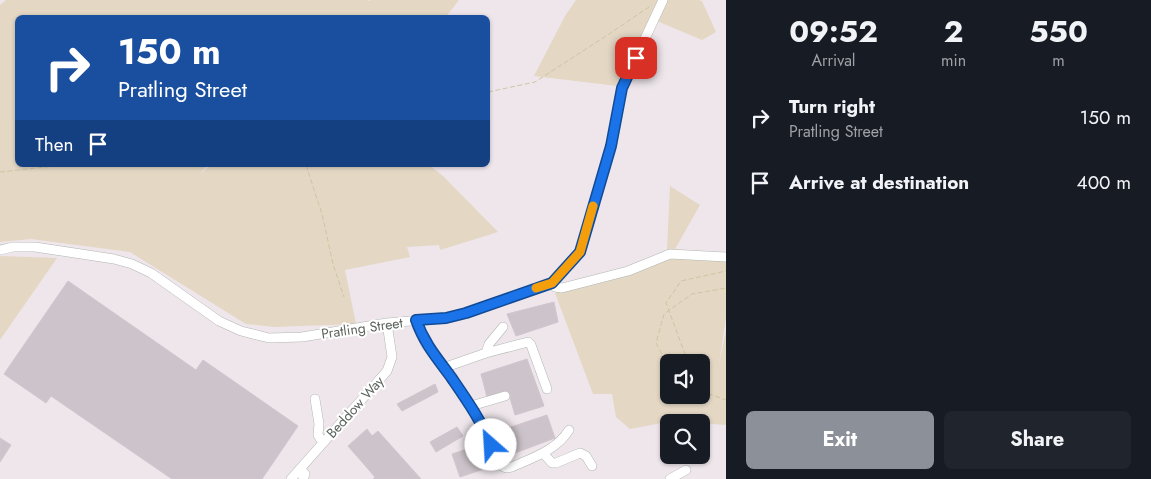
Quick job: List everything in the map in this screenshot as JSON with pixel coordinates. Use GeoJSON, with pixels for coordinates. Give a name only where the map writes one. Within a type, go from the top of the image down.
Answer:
{"type":"FeatureCollection","features":[{"type":"Feature","properties":{"kind":"street","name":"Pratling Street"},"geometry":{"type":"LineString","coordinates":[[0,250],[13,247],[35,247],[97,256],[132,264],[151,273],[219,321],[255,336],[292,338],[387,323],[446,318],[466,313],[552,283],[580,252],[611,146],[622,88],[663,0]]}},
{"type":"Feature","properties":{"kind":"street"},"geometry":{"type":"LineString","coordinates":[[552,283],[555,287],[562,288],[628,271],[670,254],[726,257]]}},
{"type":"Feature","properties":{"kind":"street"},"geometry":{"type":"LineString","coordinates":[[416,320],[425,343],[471,406],[502,466],[506,468],[512,467],[542,453],[565,436],[569,430]]}},
{"type":"Feature","properties":{"kind":"street","name":"Beddow Way"},"geometry":{"type":"LineString","coordinates":[[291,479],[387,371],[392,357],[387,323]]}},
{"type":"Feature","properties":{"kind":"street"},"geometry":{"type":"LineString","coordinates":[[486,353],[489,344],[503,328]]}},
{"type":"Feature","properties":{"kind":"street"},"geometry":{"type":"LineString","coordinates":[[443,368],[486,353],[528,342],[531,345],[547,390]]}},
{"type":"Feature","properties":{"kind":"street"},"geometry":{"type":"LineString","coordinates":[[471,406],[505,396]]}},
{"type":"Feature","properties":{"kind":"street"},"geometry":{"type":"LineString","coordinates":[[315,399],[319,424],[318,435],[323,443]]}},
{"type":"Feature","properties":{"kind":"street"},"geometry":{"type":"LineString","coordinates":[[542,453],[552,463],[580,453],[586,456],[592,466]]}},
{"type":"Feature","properties":{"kind":"street"},"geometry":{"type":"LineString","coordinates":[[300,469],[305,474],[303,479]]}},
{"type":"Feature","properties":{"kind":"street"},"geometry":{"type":"LineString","coordinates":[[670,479],[686,470]]}},
{"type":"Feature","properties":{"kind":"path"},"geometry":{"type":"LineString","coordinates":[[490,92],[535,82],[592,46],[651,5]]}},
{"type":"Feature","properties":{"kind":"path"},"geometry":{"type":"LineString","coordinates":[[0,172],[46,167]]}},
{"type":"Feature","properties":{"kind":"path"},"geometry":{"type":"LineString","coordinates":[[307,167],[322,214],[333,264],[344,297]]}},
{"type":"Feature","properties":{"kind":"path"},"geometry":{"type":"LineString","coordinates":[[685,354],[666,303],[681,281],[726,271]]}},
{"type":"Feature","properties":{"kind":"path"},"geometry":{"type":"LineString","coordinates":[[662,354],[656,343],[664,314],[692,294],[726,288]]}},
{"type":"Feature","properties":{"kind":"path"},"geometry":{"type":"LineString","coordinates":[[710,394],[726,400]]}},
{"type":"Feature","properties":{"kind":"shaded area"},"geometry":{"type":"Polygon","coordinates":[[[6,0],[459,0],[447,15],[15,15],[15,167],[206,167],[201,173],[208,167],[432,167],[443,176],[498,232],[440,250],[439,245],[407,247],[410,257],[345,270],[356,324],[274,327],[246,324],[130,252],[31,239],[0,242],[0,5],[6,0]]]}},
{"type":"Feature","properties":{"kind":"shaded area"},"geometry":{"type":"Polygon","coordinates":[[[576,0],[658,0],[617,86],[534,76],[565,16],[576,0]]]}},
{"type":"Feature","properties":{"kind":"shaded area"},"geometry":{"type":"Polygon","coordinates":[[[667,0],[702,1],[716,32],[702,40],[657,21],[667,0]]]}},
{"type":"Feature","properties":{"kind":"shaded area"},"geometry":{"type":"Polygon","coordinates":[[[670,186],[700,205],[675,249],[726,258],[726,318],[719,364],[726,330],[726,425],[710,424],[710,414],[660,414],[660,423],[630,429],[616,417],[612,394],[593,394],[555,293],[632,272],[667,251],[670,186]]]}},
{"type":"Feature","properties":{"kind":"shaded area"},"geometry":{"type":"Polygon","coordinates":[[[0,256],[57,258],[0,340],[0,256]]]}},
{"type":"Feature","properties":{"kind":"building"},"geometry":{"type":"Polygon","coordinates":[[[68,281],[196,370],[203,360],[298,426],[262,479],[172,479],[51,396],[46,403],[4,374],[68,281]]]}},
{"type":"Feature","properties":{"kind":"building"},"geometry":{"type":"Polygon","coordinates":[[[554,302],[558,322],[516,336],[507,314],[554,302]]]}},
{"type":"Feature","properties":{"kind":"building"},"geometry":{"type":"Polygon","coordinates":[[[527,359],[544,406],[515,415],[508,391],[487,397],[481,374],[527,359]]]}},
{"type":"Feature","properties":{"kind":"building"},"geometry":{"type":"Polygon","coordinates":[[[435,384],[438,392],[402,411],[397,404],[435,384]]]}},
{"type":"Feature","properties":{"kind":"building"},"geometry":{"type":"Polygon","coordinates":[[[547,415],[555,438],[515,453],[505,429],[547,415]]]}},
{"type":"Feature","properties":{"kind":"building"},"geometry":{"type":"Polygon","coordinates":[[[457,427],[463,436],[436,452],[430,442],[457,427]]]}},
{"type":"Feature","properties":{"kind":"building"},"geometry":{"type":"Polygon","coordinates":[[[367,429],[372,436],[378,431],[421,479],[373,479],[375,477],[348,446],[367,429]]]}},
{"type":"Feature","properties":{"kind":"building"},"geometry":{"type":"Polygon","coordinates":[[[0,438],[11,445],[0,462],[0,438]]]}},
{"type":"Feature","properties":{"kind":"building"},"geometry":{"type":"Polygon","coordinates":[[[482,444],[490,467],[460,477],[452,454],[482,444]]]}},
{"type":"Feature","properties":{"kind":"slow traffic"},"geometry":{"type":"LineString","coordinates":[[536,288],[552,283],[580,252],[593,206]]}},
{"type":"Feature","properties":{"kind":"route"},"geometry":{"type":"LineString","coordinates":[[491,445],[485,430],[471,406],[425,343],[416,320],[446,318],[466,313],[552,283],[580,252],[611,146],[622,88],[636,58]]}}]}
